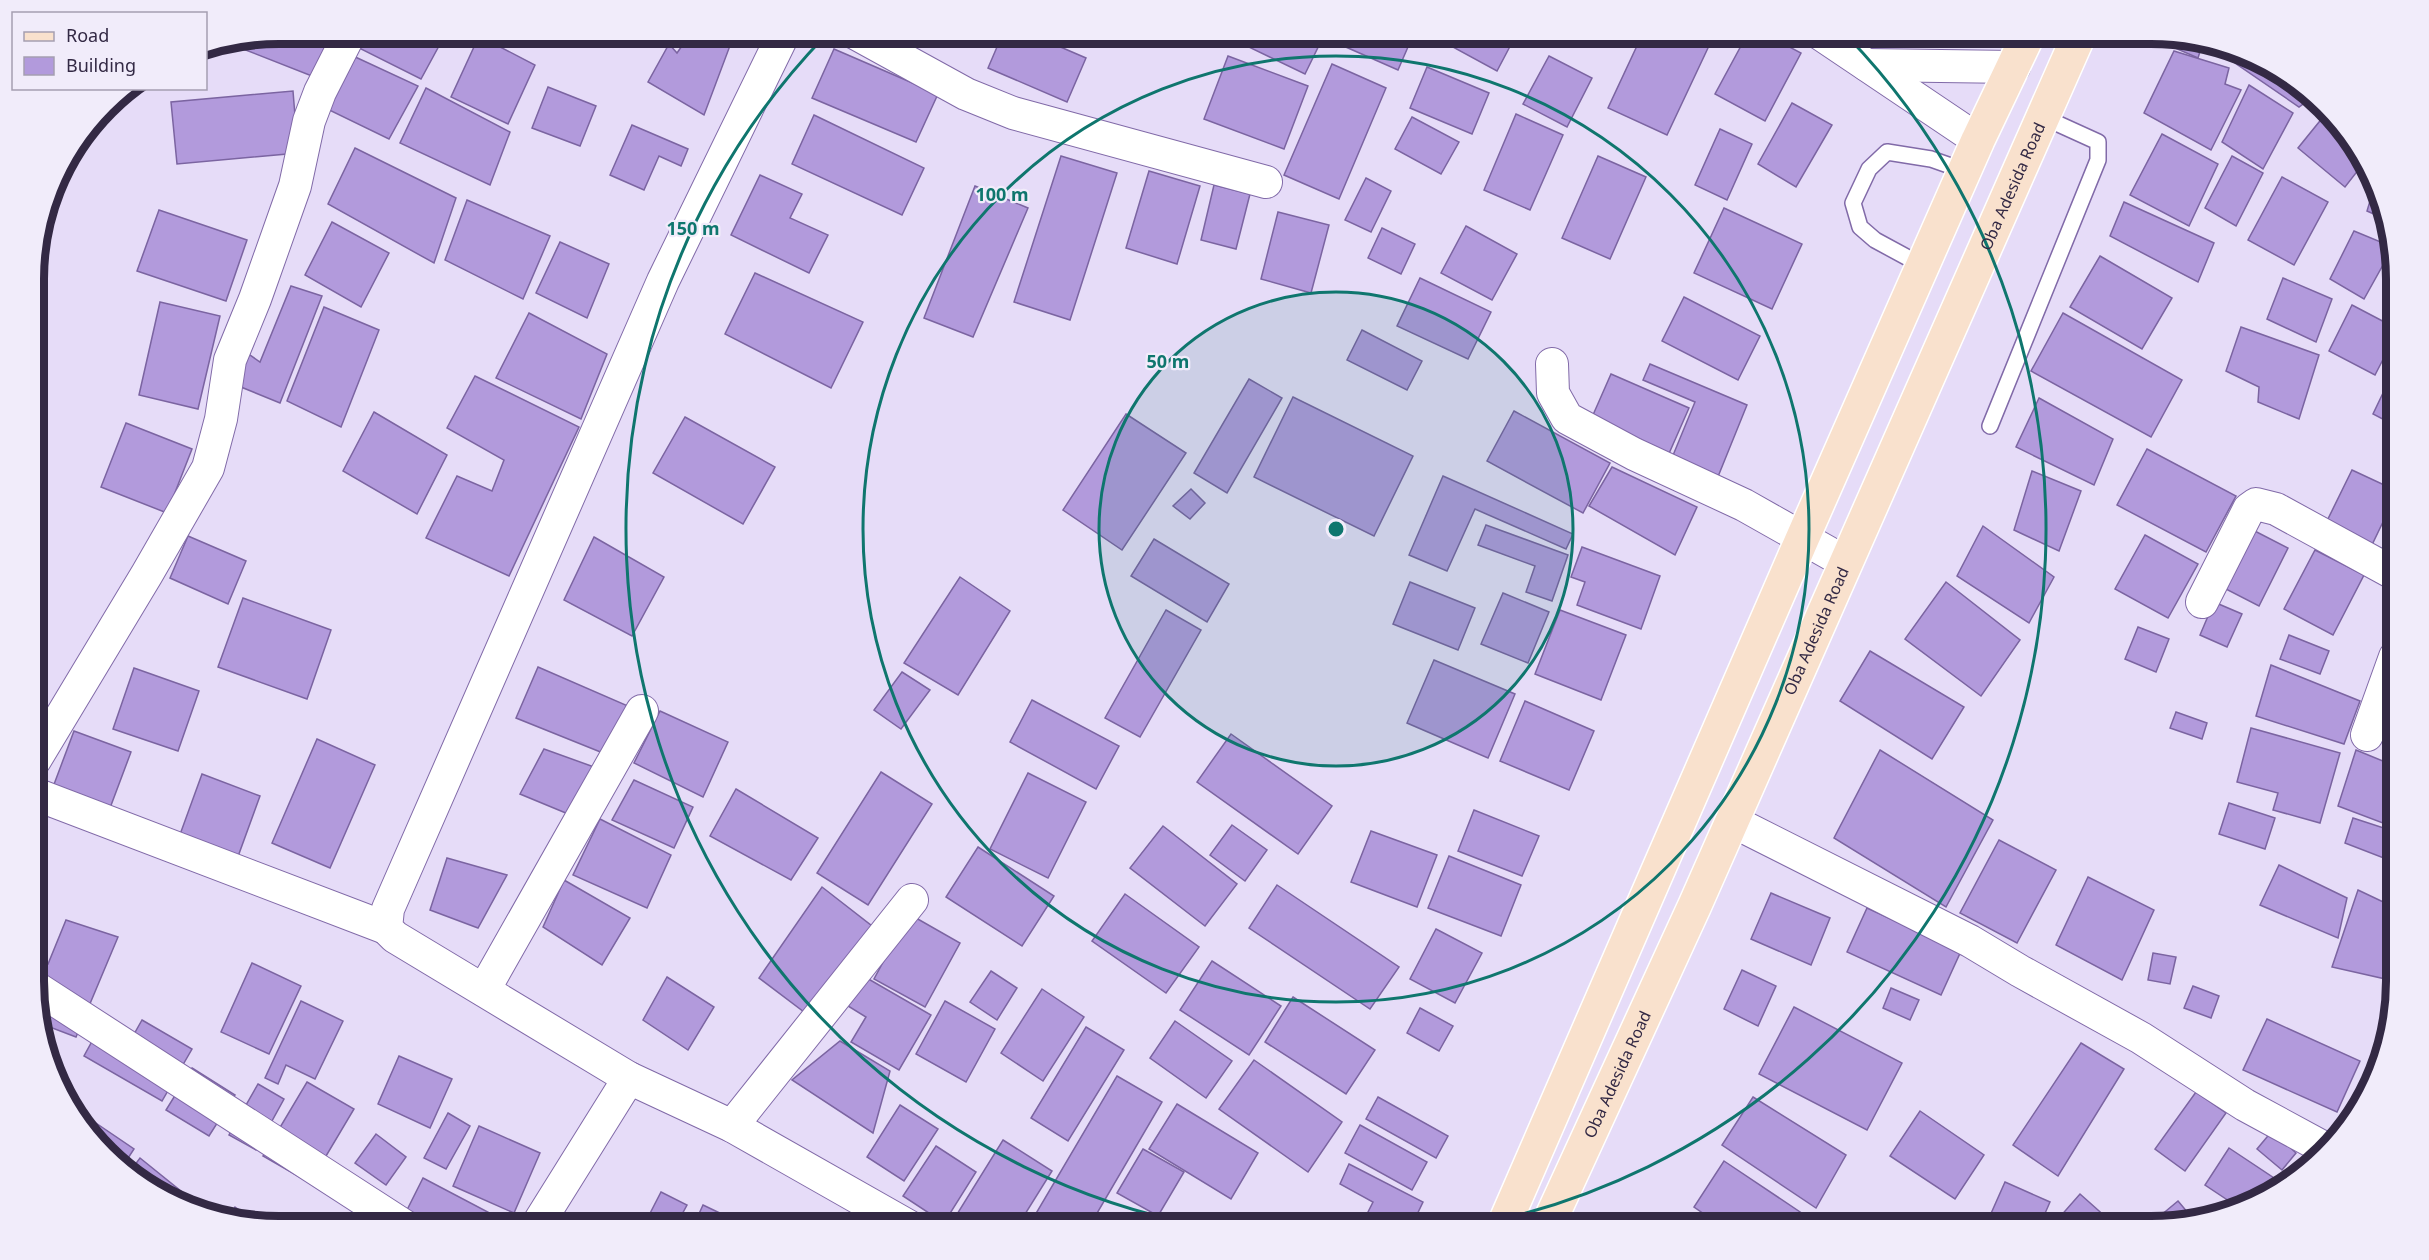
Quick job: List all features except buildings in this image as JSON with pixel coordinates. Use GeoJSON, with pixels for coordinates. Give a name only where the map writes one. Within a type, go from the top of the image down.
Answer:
{"type":"FeatureCollection","features":[{"type":"Feature","properties":{"kind":"main road"},"geometry":{"type":"LineString","coordinates":[[1508,1216],[1803,537],[1978,140],[2024,44]]}},
{"type":"Feature","properties":{"kind":"main road","name":"Oba Adesida Road"},"geometry":{"type":"LineString","coordinates":[[1552,1216],[1732,821],[2075,44]]}},
{"type":"Feature","properties":{"kind":"street"},"geometry":{"type":"LineString","coordinates":[[44,745],[208,468],[221,419],[230,360],[255,299],[294,186],[309,121],[320,92],[344,44]]}},
{"type":"Feature","properties":{"kind":"street"},"geometry":{"type":"LineString","coordinates":[[386,928],[388,909],[663,281],[779,44]]}},
{"type":"Feature","properties":{"kind":"street"},"geometry":{"type":"LineString","coordinates":[[875,44],[966,94],[1013,113],[1266,182]]}},
{"type":"Feature","properties":{"kind":"street"},"geometry":{"type":"LineString","coordinates":[[1835,44],[1978,140]]}},
{"type":"Feature","properties":{"kind":"street"},"geometry":{"type":"LineString","coordinates":[[1866,65],[2014,67]]}},
{"type":"Feature","properties":{"kind":"street"},"geometry":{"type":"LineString","coordinates":[[1552,364],[1553,393],[1567,418],[1634,454],[1744,505],[1845,562]]}},
{"type":"Feature","properties":{"kind":"street"},"geometry":{"type":"LineString","coordinates":[[2202,602],[2249,509],[2256,504],[2276,509],[2386,569]]}},
{"type":"Feature","properties":{"kind":"street"},"geometry":{"type":"LineString","coordinates":[[2367,735],[2386,682]]}},
{"type":"Feature","properties":{"kind":"street"},"geometry":{"type":"LineString","coordinates":[[483,990],[642,711]]}},
{"type":"Feature","properties":{"kind":"street"},"geometry":{"type":"LineString","coordinates":[[44,797],[386,928],[395,937],[630,1078],[732,1126],[891,1216]]}},
{"type":"Feature","properties":{"kind":"street"},"geometry":{"type":"LineString","coordinates":[[1732,821],[1970,941],[2141,1038],[2245,1105],[2319,1145]]}},
{"type":"Feature","properties":{"kind":"street"},"geometry":{"type":"LineString","coordinates":[[732,1126],[912,900]]}},
{"type":"Feature","properties":{"kind":"street"},"geometry":{"type":"LineString","coordinates":[[44,993],[389,1216]]}},
{"type":"Feature","properties":{"kind":"street"},"geometry":{"type":"LineString","coordinates":[[543,1216],[630,1078]]}},
{"type":"Feature","properties":{"kind":"lane"},"geometry":{"type":"LineString","coordinates":[[1990,426],[2098,160],[2098,142],[2043,117]]}},
{"type":"Feature","properties":{"kind":"lane"},"geometry":{"type":"LineString","coordinates":[[1923,266],[1875,240],[1860,227],[1853,203],[1869,170],[1887,152],[1930,159],[1965,171]]}}]}
